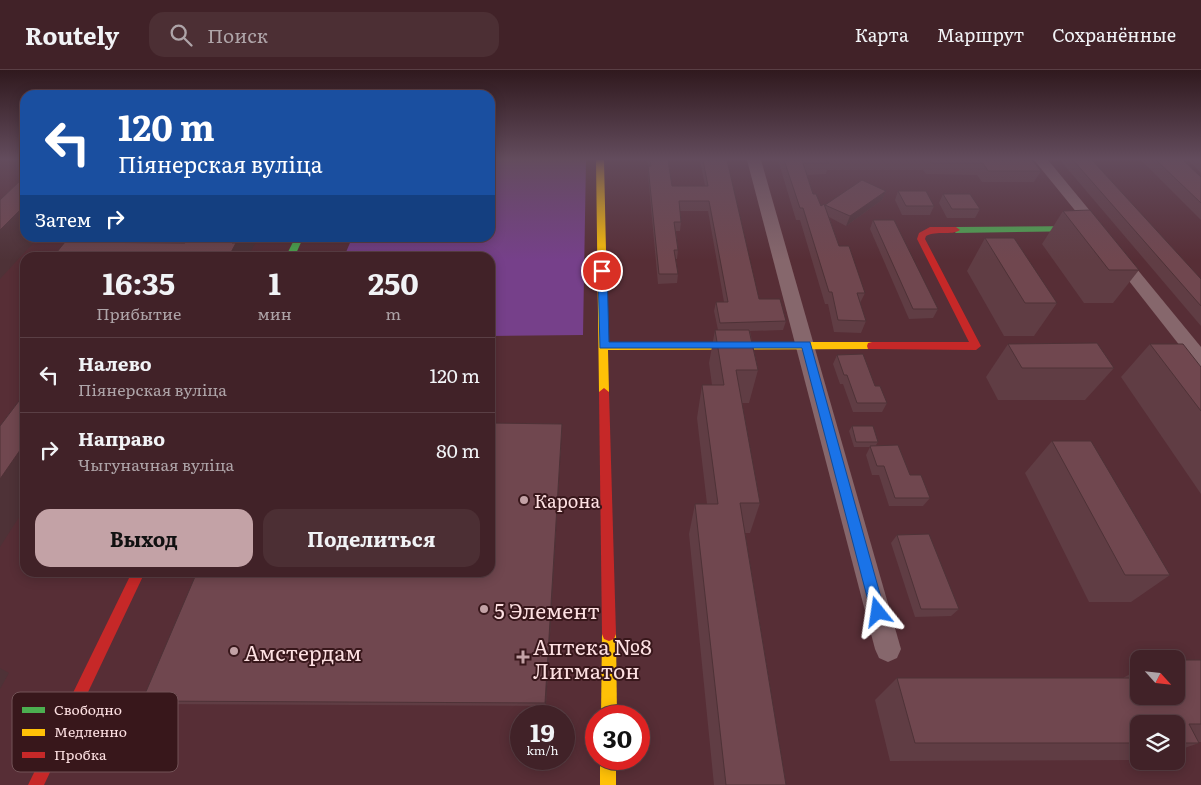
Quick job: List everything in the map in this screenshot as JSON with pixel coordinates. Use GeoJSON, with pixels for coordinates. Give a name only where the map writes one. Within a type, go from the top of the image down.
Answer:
{"type":"FeatureCollection","features":[{"type":"Feature","properties":{"kind":"main road"},"geometry":{"type":"LineString","coordinates":[[601,193],[609,636],[608,705]]}},
{"type":"Feature","properties":{"kind":"main road"},"geometry":{"type":"LineString","coordinates":[[604,346],[976,346],[921,239],[922,235],[930,230],[1097,229]]}},
{"type":"Feature","properties":{"kind":"main road"},"geometry":{"type":"LineString","coordinates":[[81,692],[137,577]]}},
{"type":"Feature","properties":{"kind":"main road"},"geometry":{"type":"LineString","coordinates":[[608,770],[608,785]]}},
{"type":"Feature","properties":{"kind":"main road"},"geometry":{"type":"LineString","coordinates":[[36,785],[42,772]]}},
{"type":"Feature","properties":{"kind":"street"},"geometry":{"type":"LineString","coordinates":[[763,193],[888,649]]}},
{"type":"Feature","properties":{"kind":"street"},"geometry":{"type":"LineString","coordinates":[[1068,193],[1201,359]]}},
{"type":"Feature","properties":{"kind":"shaded area"},"geometry":{"type":"Polygon","coordinates":[[[495,193],[585,193],[583,335],[495,336],[495,252],[346,252],[350,242],[495,242],[495,193]]]}},
{"type":"Feature","properties":{"kind":"building"},"geometry":{"type":"Polygon","coordinates":[[[7,193],[20,193],[20,210],[0,230],[0,200],[7,193]]]}},
{"type":"Feature","properties":{"kind":"building"},"geometry":{"type":"Polygon","coordinates":[[[651,193],[735,193],[759,299],[780,299],[786,321],[720,323],[716,302],[728,302],[709,201],[679,201],[681,222],[674,222],[678,250],[674,250],[678,274],[659,274],[651,193]]]}},
{"type":"Feature","properties":{"kind":"building"},"geometry":{"type":"Polygon","coordinates":[[[795,193],[816,194],[821,206],[824,204],[839,246],[849,246],[865,293],[857,293],[866,321],[838,320],[832,292],[829,292],[803,208],[800,208],[795,193]]]}},
{"type":"Feature","properties":{"kind":"building"},"geometry":{"type":"Polygon","coordinates":[[[842,193],[883,193],[850,216],[825,205],[842,193]]]}},
{"type":"Feature","properties":{"kind":"building"},"geometry":{"type":"Polygon","coordinates":[[[899,193],[927,193],[934,206],[906,206],[899,193]]]}},
{"type":"Feature","properties":{"kind":"building"},"geometry":{"type":"Polygon","coordinates":[[[1102,193],[1123,193],[1201,279],[1201,306],[1102,193]]]}},
{"type":"Feature","properties":{"kind":"building"},"geometry":{"type":"Polygon","coordinates":[[[1191,193],[1201,193],[1201,203],[1191,193]]]}},
{"type":"Feature","properties":{"kind":"building"},"geometry":{"type":"Polygon","coordinates":[[[943,194],[970,194],[980,209],[952,209],[943,194]]]}},
{"type":"Feature","properties":{"kind":"building"},"geometry":{"type":"Polygon","coordinates":[[[1090,210],[1139,270],[1109,270],[1063,211],[1090,210]]]}},
{"type":"Feature","properties":{"kind":"building"},"geometry":{"type":"Polygon","coordinates":[[[873,220],[894,220],[938,309],[913,309],[873,220]]]}},
{"type":"Feature","properties":{"kind":"building"},"geometry":{"type":"Polygon","coordinates":[[[985,238],[1014,238],[1057,303],[1025,303],[985,238]]]}},
{"type":"Feature","properties":{"kind":"building"},"geometry":{"type":"Polygon","coordinates":[[[65,242],[236,243],[231,252],[57,252],[65,242]]]}},
{"type":"Feature","properties":{"kind":"building"},"geometry":{"type":"Polygon","coordinates":[[[715,330],[749,330],[758,370],[736,370],[760,503],[740,503],[786,785],[726,785],[695,504],[718,504],[702,385],[724,385],[715,330]]]}},
{"type":"Feature","properties":{"kind":"building"},"geometry":{"type":"Polygon","coordinates":[[[1097,343],[1114,368],[1022,368],[1008,344],[1097,343]]]}},
{"type":"Feature","properties":{"kind":"building"},"geometry":{"type":"Polygon","coordinates":[[[1150,344],[1183,344],[1201,367],[1201,411],[1150,344]]]}},
{"type":"Feature","properties":{"kind":"building"},"geometry":{"type":"Polygon","coordinates":[[[863,354],[875,386],[880,386],[887,403],[857,403],[847,375],[844,375],[837,355],[863,354]]]}},
{"type":"Feature","properties":{"kind":"building"},"geometry":{"type":"Polygon","coordinates":[[[20,400],[20,450],[0,479],[0,426],[20,400]]]}},
{"type":"Feature","properties":{"kind":"building","name":"Карона"},"geometry":{"type":"Polygon","coordinates":[[[495,423],[562,424],[545,703],[178,701],[178,692],[146,692],[195,577],[495,577],[495,423]]]}},
{"type":"Feature","properties":{"kind":"building"},"geometry":{"type":"Polygon","coordinates":[[[852,426],[873,426],[878,442],[856,442],[852,426]]]}},
{"type":"Feature","properties":{"kind":"building"},"geometry":{"type":"Polygon","coordinates":[[[1052,441],[1091,441],[1170,575],[1125,575],[1052,441]]]}},
{"type":"Feature","properties":{"kind":"building"},"geometry":{"type":"Polygon","coordinates":[[[898,445],[910,475],[921,475],[930,498],[895,498],[884,466],[877,466],[870,446],[898,445]]]}},
{"type":"Feature","properties":{"kind":"building"},"geometry":{"type":"Polygon","coordinates":[[[929,534],[959,609],[921,609],[897,535],[929,534]]]}},
{"type":"Feature","properties":{"kind":"building"},"geometry":{"type":"Polygon","coordinates":[[[1185,660],[1201,660],[1201,724],[1189,724],[1199,743],[1185,743],[1185,715],[1130,715],[1130,743],[915,743],[897,678],[1130,678],[1130,705],[1185,705],[1185,660]]]}},
{"type":"Feature","properties":{"kind":"traffic: fast"},"geometry":{"type":"LineString","coordinates":[[956,230],[1088,229]]}},
{"type":"Feature","properties":{"kind":"traffic: fast"},"geometry":{"type":"LineString","coordinates":[[292,252],[297,242]]}},
{"type":"Feature","properties":{"kind":"traffic: slow"},"geometry":{"type":"LineString","coordinates":[[601,193],[604,392]]}},
{"type":"Feature","properties":{"kind":"traffic: slow"},"geometry":{"type":"LineString","coordinates":[[604,346],[872,346]]}},
{"type":"Feature","properties":{"kind":"traffic: slow"},"geometry":{"type":"LineString","coordinates":[[609,634],[609,705]]}},
{"type":"Feature","properties":{"kind":"traffic: slow"},"geometry":{"type":"LineString","coordinates":[[608,770],[608,785]]}},
{"type":"Feature","properties":{"kind":"traffic: jam"},"geometry":{"type":"LineString","coordinates":[[872,346],[976,346],[921,239],[922,235],[930,230],[956,230]]}},
{"type":"Feature","properties":{"kind":"traffic: jam"},"geometry":{"type":"LineString","coordinates":[[604,392],[609,634]]}},
{"type":"Feature","properties":{"kind":"traffic: jam"},"geometry":{"type":"LineString","coordinates":[[81,692],[137,577]]}},
{"type":"Feature","properties":{"kind":"traffic: jam"},"geometry":{"type":"LineString","coordinates":[[36,785],[42,772]]}},
{"type":"Feature","properties":{"kind":"place","name":"Карона"},"geometry":{"type":"Point","coordinates":[524,500]}},
{"type":"Feature","properties":{"kind":"place","name":"5 Элемент"},"geometry":{"type":"Point","coordinates":[484,609]}},
{"type":"Feature","properties":{"kind":"place","name":"Амстердам"},"geometry":{"type":"Point","coordinates":[234,651]}},
{"type":"Feature","properties":{"kind":"place","name":"Аптека №8 Лигматон"},"geometry":{"type":"Point","coordinates":[523,657]}},
{"type":"Feature","properties":{"kind":"route"},"geometry":{"type":"LineString","coordinates":[[602,271],[604,346],[806,345],[878,612]]}}]}
